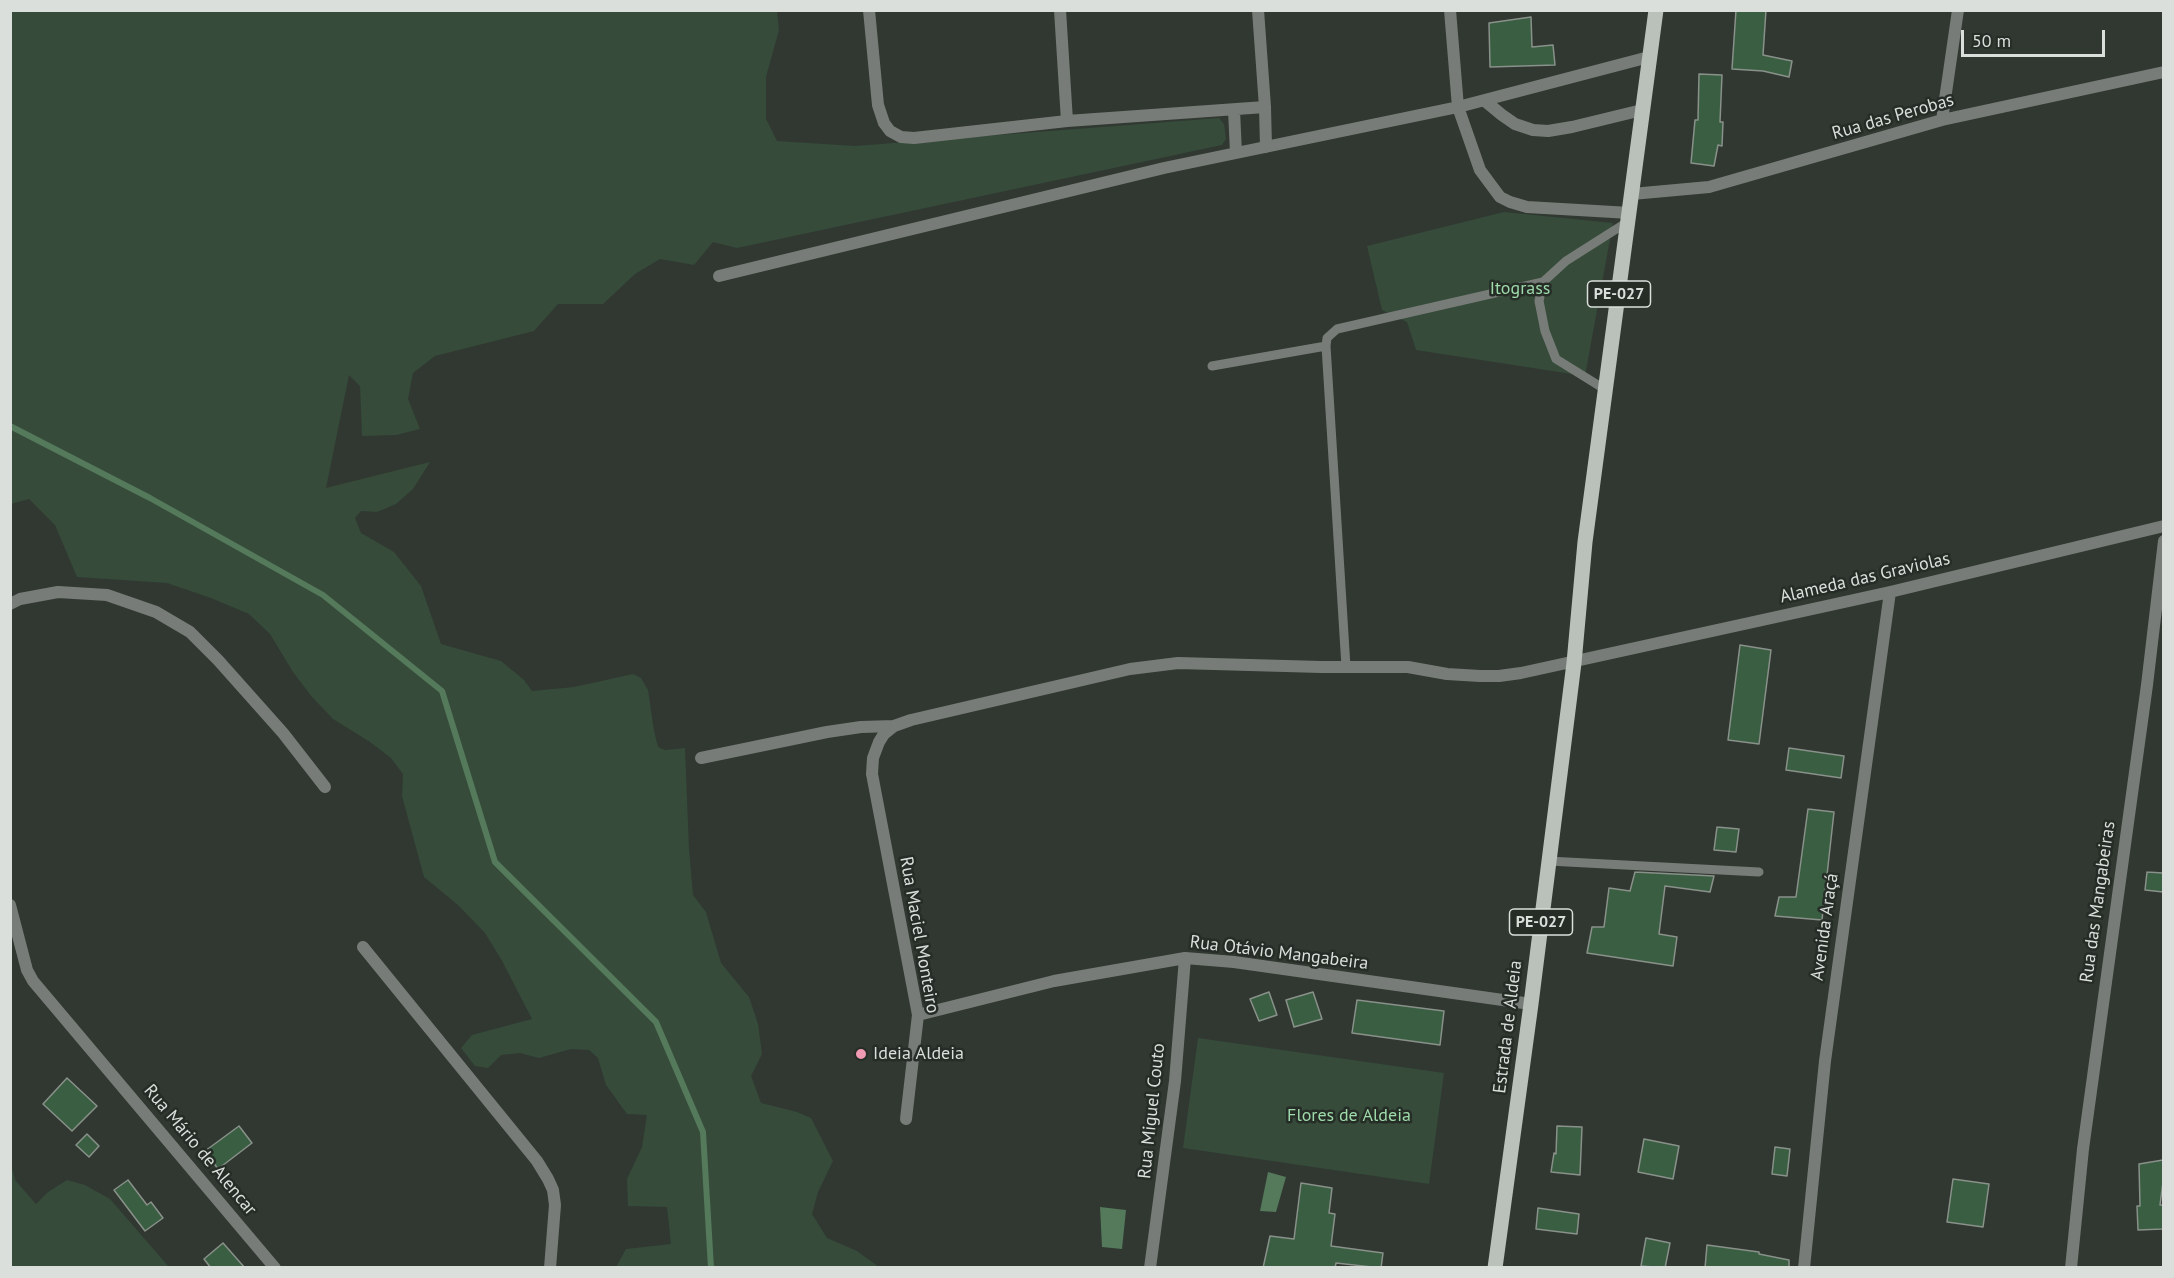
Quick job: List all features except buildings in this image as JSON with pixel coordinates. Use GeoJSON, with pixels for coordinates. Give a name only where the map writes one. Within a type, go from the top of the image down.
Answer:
{"type":"FeatureCollection","features":[{"type":"Feature","properties":{"kind":"main road","name":"PE-027"},"geometry":{"type":"LineString","coordinates":[[1606,390],[1656,10]]}},
{"type":"Feature","properties":{"kind":"main road","name":"Estrada de Aldeia"},"geometry":{"type":"LineString","coordinates":[[1495,1268],[1531,1004],[1574,663],[1581,577],[1606,390]]}},
{"type":"Feature","properties":{"kind":"street"},"geometry":{"type":"LineString","coordinates":[[869,10],[878,105],[884,123],[890,131],[901,137],[914,138],[1067,121],[1265,107]]}},
{"type":"Feature","properties":{"kind":"street"},"geometry":{"type":"LineString","coordinates":[[1060,10],[1067,121]]}},
{"type":"Feature","properties":{"kind":"street"},"geometry":{"type":"LineString","coordinates":[[1258,10],[1266,147]]}},
{"type":"Feature","properties":{"kind":"street"},"geometry":{"type":"LineString","coordinates":[[1450,10],[1458,107],[1480,170],[1500,197],[1527,207],[1630,217]]}},
{"type":"Feature","properties":{"kind":"street"},"geometry":{"type":"LineString","coordinates":[[1942,120],[1958,10]]}},
{"type":"Feature","properties":{"kind":"street"},"geometry":{"type":"LineString","coordinates":[[719,276],[1130,176],[1485,101],[1649,57]]}},
{"type":"Feature","properties":{"kind":"street","name":"Rua das Perobas"},"geometry":{"type":"LineString","coordinates":[[1632,194],[1709,187],[1942,120],[2163,72]]}},
{"type":"Feature","properties":{"kind":"street"},"geometry":{"type":"LineString","coordinates":[[1485,101],[1515,123],[1533,130],[1548,131],[1642,110]]}},
{"type":"Feature","properties":{"kind":"street"},"geometry":{"type":"LineString","coordinates":[[1234,110],[1236,153]]}},
{"type":"Feature","properties":{"kind":"street","name":"Alameda das Graviolas"},"geometry":{"type":"LineString","coordinates":[[701,758],[827,732],[861,727],[894,726],[911,720],[1153,665],[1178,663],[1280,667],[1408,667],[1447,674],[1499,676],[1574,663],[1890,592],[2163,526]]}},
{"type":"Feature","properties":{"kind":"street","name":"Rua das Mangabeiras"},"geometry":{"type":"LineString","coordinates":[[2071,1268],[2086,1126],[2146,685],[2163,541]]}},
{"type":"Feature","properties":{"kind":"street"},"geometry":{"type":"LineString","coordinates":[[10,604],[58,592],[107,595],[156,612],[190,632],[218,660],[283,733],[325,787]]}},
{"type":"Feature","properties":{"kind":"street","name":"Avenida Araçá"},"geometry":{"type":"LineString","coordinates":[[1804,1268],[1825,1061],[1890,592]]}},
{"type":"Feature","properties":{"kind":"street","name":"Rua Maciel Monteiro"},"geometry":{"type":"LineString","coordinates":[[894,726],[884,734],[873,758],[872,774],[918,1015],[906,1119]]}},
{"type":"Feature","properties":{"kind":"street","name":"Rua Mário de Alencar"},"geometry":{"type":"LineString","coordinates":[[10,905],[27,970],[33,981],[275,1268]]}},
{"type":"Feature","properties":{"kind":"street"},"geometry":{"type":"LineString","coordinates":[[363,947],[537,1161],[554,1190],[550,1268]]}},
{"type":"Feature","properties":{"kind":"street","name":"Rua Otávio Mangabeira"},"geometry":{"type":"LineString","coordinates":[[918,1015],[1054,981],[1185,958],[1234,962],[1531,1004]]}},
{"type":"Feature","properties":{"kind":"street","name":"Rua Miguel Couto"},"geometry":{"type":"LineString","coordinates":[[1150,1268],[1175,1081],[1185,958]]}},
{"type":"Feature","properties":{"kind":"lane"},"geometry":{"type":"LineString","coordinates":[[1346,667],[1327,338],[1337,329],[1543,282],[1566,261],[1630,217]]}},
{"type":"Feature","properties":{"kind":"lane"},"geometry":{"type":"LineString","coordinates":[[1543,282],[1539,301],[1545,331],[1556,359],[1606,390]]}},
{"type":"Feature","properties":{"kind":"lane"},"geometry":{"type":"LineString","coordinates":[[1212,366],[1326,345]]}},
{"type":"Feature","properties":{"kind":"lane"},"geometry":{"type":"LineString","coordinates":[[1548,861],[1759,872]]}},
{"type":"Feature","properties":{"kind":"green space"},"geometry":{"type":"Polygon","coordinates":[[[10,11],[777,11],[779,30],[766,77],[766,119],[777,141],[855,146],[1219,118],[1224,124],[1226,139],[1222,145],[737,248],[713,242],[694,265],[660,259],[635,274],[603,304],[558,304],[534,331],[435,356],[413,373],[408,399],[420,429],[396,435],[362,436],[360,386],[349,375],[326,488],[430,462],[413,489],[396,504],[377,512],[361,511],[355,518],[361,533],[394,552],[421,586],[441,644],[501,661],[524,680],[532,691],[574,687],[633,674],[641,678],[648,690],[658,747],[665,750],[685,748],[693,895],[706,912],[721,963],[749,997],[758,1024],[762,1054],[751,1076],[761,1103],[811,1118],[833,1161],[818,1192],[812,1214],[827,1238],[857,1251],[879,1267],[616,1267],[626,1249],[671,1244],[667,1207],[628,1206],[627,1179],[642,1147],[647,1115],[627,1114],[606,1085],[598,1058],[589,1050],[571,1049],[539,1058],[520,1053],[501,1055],[488,1068],[475,1066],[461,1048],[472,1035],[532,1019],[485,933],[459,906],[424,877],[402,796],[403,774],[391,758],[333,719],[293,672],[270,634],[249,614],[167,583],[77,577],[55,525],[29,499],[11,504],[10,11]]]}},
{"type":"Feature","properties":{"kind":"green space","name":"Itograss"},"geometry":{"type":"Polygon","coordinates":[[[1504,212],[1613,223],[1585,376],[1416,350],[1407,322],[1382,310],[1367,246],[1504,212]]]}},
{"type":"Feature","properties":{"kind":"green space","name":"Flores de Aldeia"},"geometry":{"type":"Polygon","coordinates":[[[1198,1038],[1444,1073],[1429,1184],[1183,1148],[1198,1038]]]}},
{"type":"Feature","properties":{"kind":"green space"},"geometry":{"type":"Polygon","coordinates":[[[11,1164],[15,1180],[36,1204],[48,1192],[67,1180],[85,1185],[110,1199],[169,1267],[11,1267],[11,1164]]]}},
{"type":"Feature","properties":{"kind":"shaded area"},"geometry":{"type":"Polygon","coordinates":[[[1268,1172],[1286,1177],[1276,1212],[1260,1211],[1268,1172]]]}},
{"type":"Feature","properties":{"kind":"shaded area"},"geometry":{"type":"Polygon","coordinates":[[[1100,1207],[1126,1210],[1122,1249],[1102,1247],[1100,1207]]]}},
{"type":"Feature","properties":{"kind":"waterway"},"geometry":{"type":"LineString","coordinates":[[10,426],[150,498],[323,595],[442,691],[495,862],[656,1022],[703,1132],[711,1268]]}},
{"type":"Feature","properties":{"kind":"place","name":"Ideia Aldeia"},"geometry":{"type":"Point","coordinates":[861,1054]}}]}
